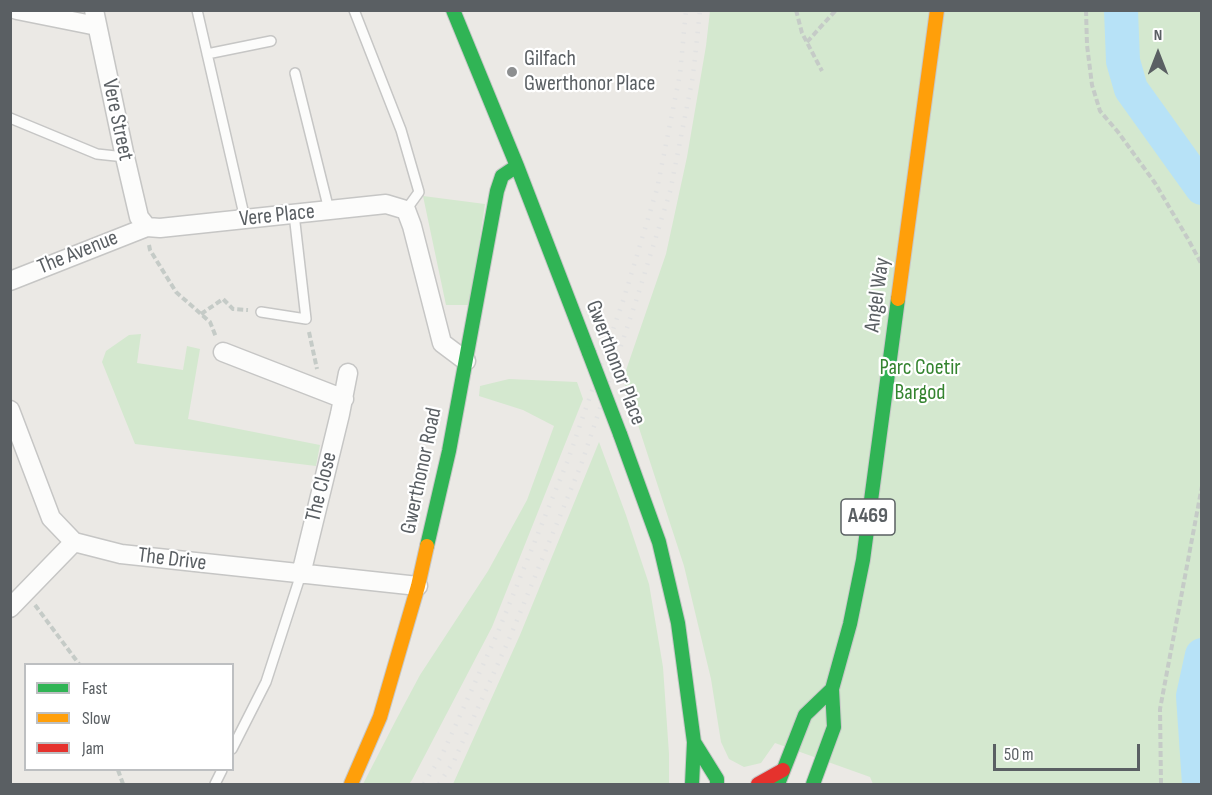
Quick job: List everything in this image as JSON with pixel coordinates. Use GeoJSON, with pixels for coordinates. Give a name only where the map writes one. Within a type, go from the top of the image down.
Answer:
{"type":"FeatureCollection","features":[{"type":"Feature","properties":{"kind":"street"},"geometry":{"type":"LineString","coordinates":[[17,10],[95,18]]}},
{"type":"Feature","properties":{"kind":"street","name":"Gwerthonor Place"},"geometry":{"type":"LineString","coordinates":[[453,10],[517,166],[659,542],[678,623],[694,742],[692,784]]}},
{"type":"Feature","properties":{"kind":"street","name":"Angel Way"},"geometry":{"type":"LineString","coordinates":[[813,784],[834,727],[832,689],[850,624],[863,560],[937,10]]}},
{"type":"Feature","properties":{"kind":"street","name":"Vere Street"},"geometry":{"type":"LineString","coordinates":[[95,18],[125,157],[140,217],[147,227]]}},
{"type":"Feature","properties":{"kind":"street","name":"Gwerthonor Road"},"geometry":{"type":"LineString","coordinates":[[351,784],[380,717],[418,586],[449,451],[497,190],[502,176],[517,166]]}},
{"type":"Feature","properties":{"kind":"street","name":"Vere Place"},"geometry":{"type":"LineString","coordinates":[[147,227],[160,228],[386,204],[406,210]]}},
{"type":"Feature","properties":{"kind":"street"},"geometry":{"type":"LineString","coordinates":[[406,210],[442,343],[466,361]]}},
{"type":"Feature","properties":{"kind":"street","name":"The Avenue"},"geometry":{"type":"LineString","coordinates":[[10,280],[147,227]]}},
{"type":"Feature","properties":{"kind":"street"},"geometry":{"type":"LineString","coordinates":[[224,352],[344,399]]}},
{"type":"Feature","properties":{"kind":"street","name":"The Close"},"geometry":{"type":"LineString","coordinates":[[301,574],[344,399],[348,373]]}},
{"type":"Feature","properties":{"kind":"street"},"geometry":{"type":"LineString","coordinates":[[10,410],[51,518],[74,542],[10,608]]}},
{"type":"Feature","properties":{"kind":"street","name":"The Drive"},"geometry":{"type":"LineString","coordinates":[[74,542],[121,554],[418,586]]}},
{"type":"Feature","properties":{"kind":"street"},"geometry":{"type":"LineString","coordinates":[[778,784],[805,715],[832,689]]}},
{"type":"Feature","properties":{"kind":"street","name":"Gwerthonor Place"},"geometry":{"type":"LineString","coordinates":[[694,742],[717,782],[731,784]]}},
{"type":"Feature","properties":{"kind":"street"},"geometry":{"type":"LineString","coordinates":[[758,784],[783,770]]}},
{"type":"Feature","properties":{"kind":"lane"},"geometry":{"type":"LineString","coordinates":[[197,10],[245,219]]}},
{"type":"Feature","properties":{"kind":"lane"},"geometry":{"type":"LineString","coordinates":[[354,10],[401,130],[419,192],[406,210]]}},
{"type":"Feature","properties":{"kind":"lane"},"geometry":{"type":"LineString","coordinates":[[207,54],[271,41]]}},
{"type":"Feature","properties":{"kind":"lane"},"geometry":{"type":"LineString","coordinates":[[295,73],[329,210]]}},
{"type":"Feature","properties":{"kind":"lane"},"geometry":{"type":"LineString","coordinates":[[10,118],[98,154],[125,157]]}},
{"type":"Feature","properties":{"kind":"lane"},"geometry":{"type":"LineString","coordinates":[[261,312],[306,320],[294,214]]}},
{"type":"Feature","properties":{"kind":"lane"},"geometry":{"type":"LineString","coordinates":[[234,745],[266,682],[301,574]]}},
{"type":"Feature","properties":{"kind":"path"},"geometry":{"type":"LineString","coordinates":[[796,10],[801,33],[822,71]]}},
{"type":"Feature","properties":{"kind":"path"},"geometry":{"type":"LineString","coordinates":[[807,42],[836,10]]}},
{"type":"Feature","properties":{"kind":"path"},"geometry":{"type":"LineString","coordinates":[[1086,10],[1092,85],[1100,111],[1155,183],[1202,265]]}},
{"type":"Feature","properties":{"kind":"path"},"geometry":{"type":"LineString","coordinates":[[147,227],[150,250],[176,292],[210,322],[224,352]]}},
{"type":"Feature","properties":{"kind":"path"},"geometry":{"type":"LineString","coordinates":[[201,314],[223,299],[233,309],[261,312]]}},
{"type":"Feature","properties":{"kind":"path"},"geometry":{"type":"LineString","coordinates":[[306,320],[318,376]]}},
{"type":"Feature","properties":{"kind":"path"},"geometry":{"type":"LineString","coordinates":[[1161,784],[1160,709],[1202,486]]}},
{"type":"Feature","properties":{"kind":"path"},"geometry":{"type":"LineString","coordinates":[[25,593],[78,663]]}},
{"type":"Feature","properties":{"kind":"green space","name":"Parc Coetir Bargod"},"geometry":{"type":"Polygon","coordinates":[[[710,11],[1201,11],[1201,784],[873,784],[870,777],[775,743],[761,763],[744,767],[729,759],[721,742],[711,679],[684,566],[623,379],[666,254],[687,157],[710,11]]]}},
{"type":"Feature","properties":{"kind":"green space"},"geometry":{"type":"Polygon","coordinates":[[[423,196],[485,204],[470,305],[446,305],[423,196]]]}},
{"type":"Feature","properties":{"kind":"green space"},"geometry":{"type":"Polygon","coordinates":[[[141,334],[137,363],[183,370],[187,346],[200,349],[188,419],[320,445],[316,466],[135,444],[102,362],[106,351],[129,335],[141,334]]]}},
{"type":"Feature","properties":{"kind":"green space"},"geometry":{"type":"Polygon","coordinates":[[[509,379],[577,382],[583,399],[492,627],[412,780],[409,784],[363,784],[420,675],[488,571],[527,500],[554,426],[523,410],[479,396],[480,386],[509,379]]]}},
{"type":"Feature","properties":{"kind":"green space"},"geometry":{"type":"Polygon","coordinates":[[[599,442],[649,584],[663,667],[669,784],[453,784],[520,635],[599,442]]]}},
{"type":"Feature","properties":{"kind":"waterway"},"geometry":{"type":"LineString","coordinates":[[1121,10],[1123,61],[1131,89],[1202,188]]}},
{"type":"Feature","properties":{"kind":"waterway"},"geometry":{"type":"LineString","coordinates":[[1199,784],[1193,696],[1202,655]]}},
{"type":"Feature","properties":{"kind":"railway"},"geometry":{"type":"LineString","coordinates":[[424,784],[442,755],[498,632],[568,460],[624,298],[657,189],[680,74],[686,10]]}},
{"type":"Feature","properties":{"kind":"railway"},"geometry":{"type":"LineString","coordinates":[[439,784],[454,761],[510,637],[581,465],[670,192],[693,76],[700,10]]}},
{"type":"Feature","properties":{"kind":"traffic: fast"},"geometry":{"type":"LineString","coordinates":[[453,10],[517,166],[589,353]]}},
{"type":"Feature","properties":{"kind":"traffic: fast"},"geometry":{"type":"LineString","coordinates":[[427,546],[449,451],[497,191],[502,176],[517,166]]}},
{"type":"Feature","properties":{"kind":"traffic: fast"},"geometry":{"type":"LineString","coordinates":[[813,784],[834,727],[832,689],[850,624],[863,560],[898,299]]}},
{"type":"Feature","properties":{"kind":"traffic: fast"},"geometry":{"type":"LineString","coordinates":[[589,353],[620,434]]}},
{"type":"Feature","properties":{"kind":"traffic: fast"},"geometry":{"type":"LineString","coordinates":[[620,434],[659,542],[678,623],[694,742],[692,784]]}},
{"type":"Feature","properties":{"kind":"traffic: fast"},"geometry":{"type":"LineString","coordinates":[[778,784],[805,715],[832,689]]}},
{"type":"Feature","properties":{"kind":"traffic: fast"},"geometry":{"type":"LineString","coordinates":[[694,742],[717,779],[717,784]]}},
{"type":"Feature","properties":{"kind":"traffic: slow"},"geometry":{"type":"LineString","coordinates":[[898,299],[937,10]]}},
{"type":"Feature","properties":{"kind":"traffic: slow"},"geometry":{"type":"LineString","coordinates":[[351,784],[380,717],[418,586],[427,546]]}},
{"type":"Feature","properties":{"kind":"traffic: jam"},"geometry":{"type":"LineString","coordinates":[[758,784],[783,770]]}},
{"type":"Feature","properties":{"kind":"place","name":"Gilfach Gwerthonor Place"},"geometry":{"type":"Point","coordinates":[512,72]}}]}
